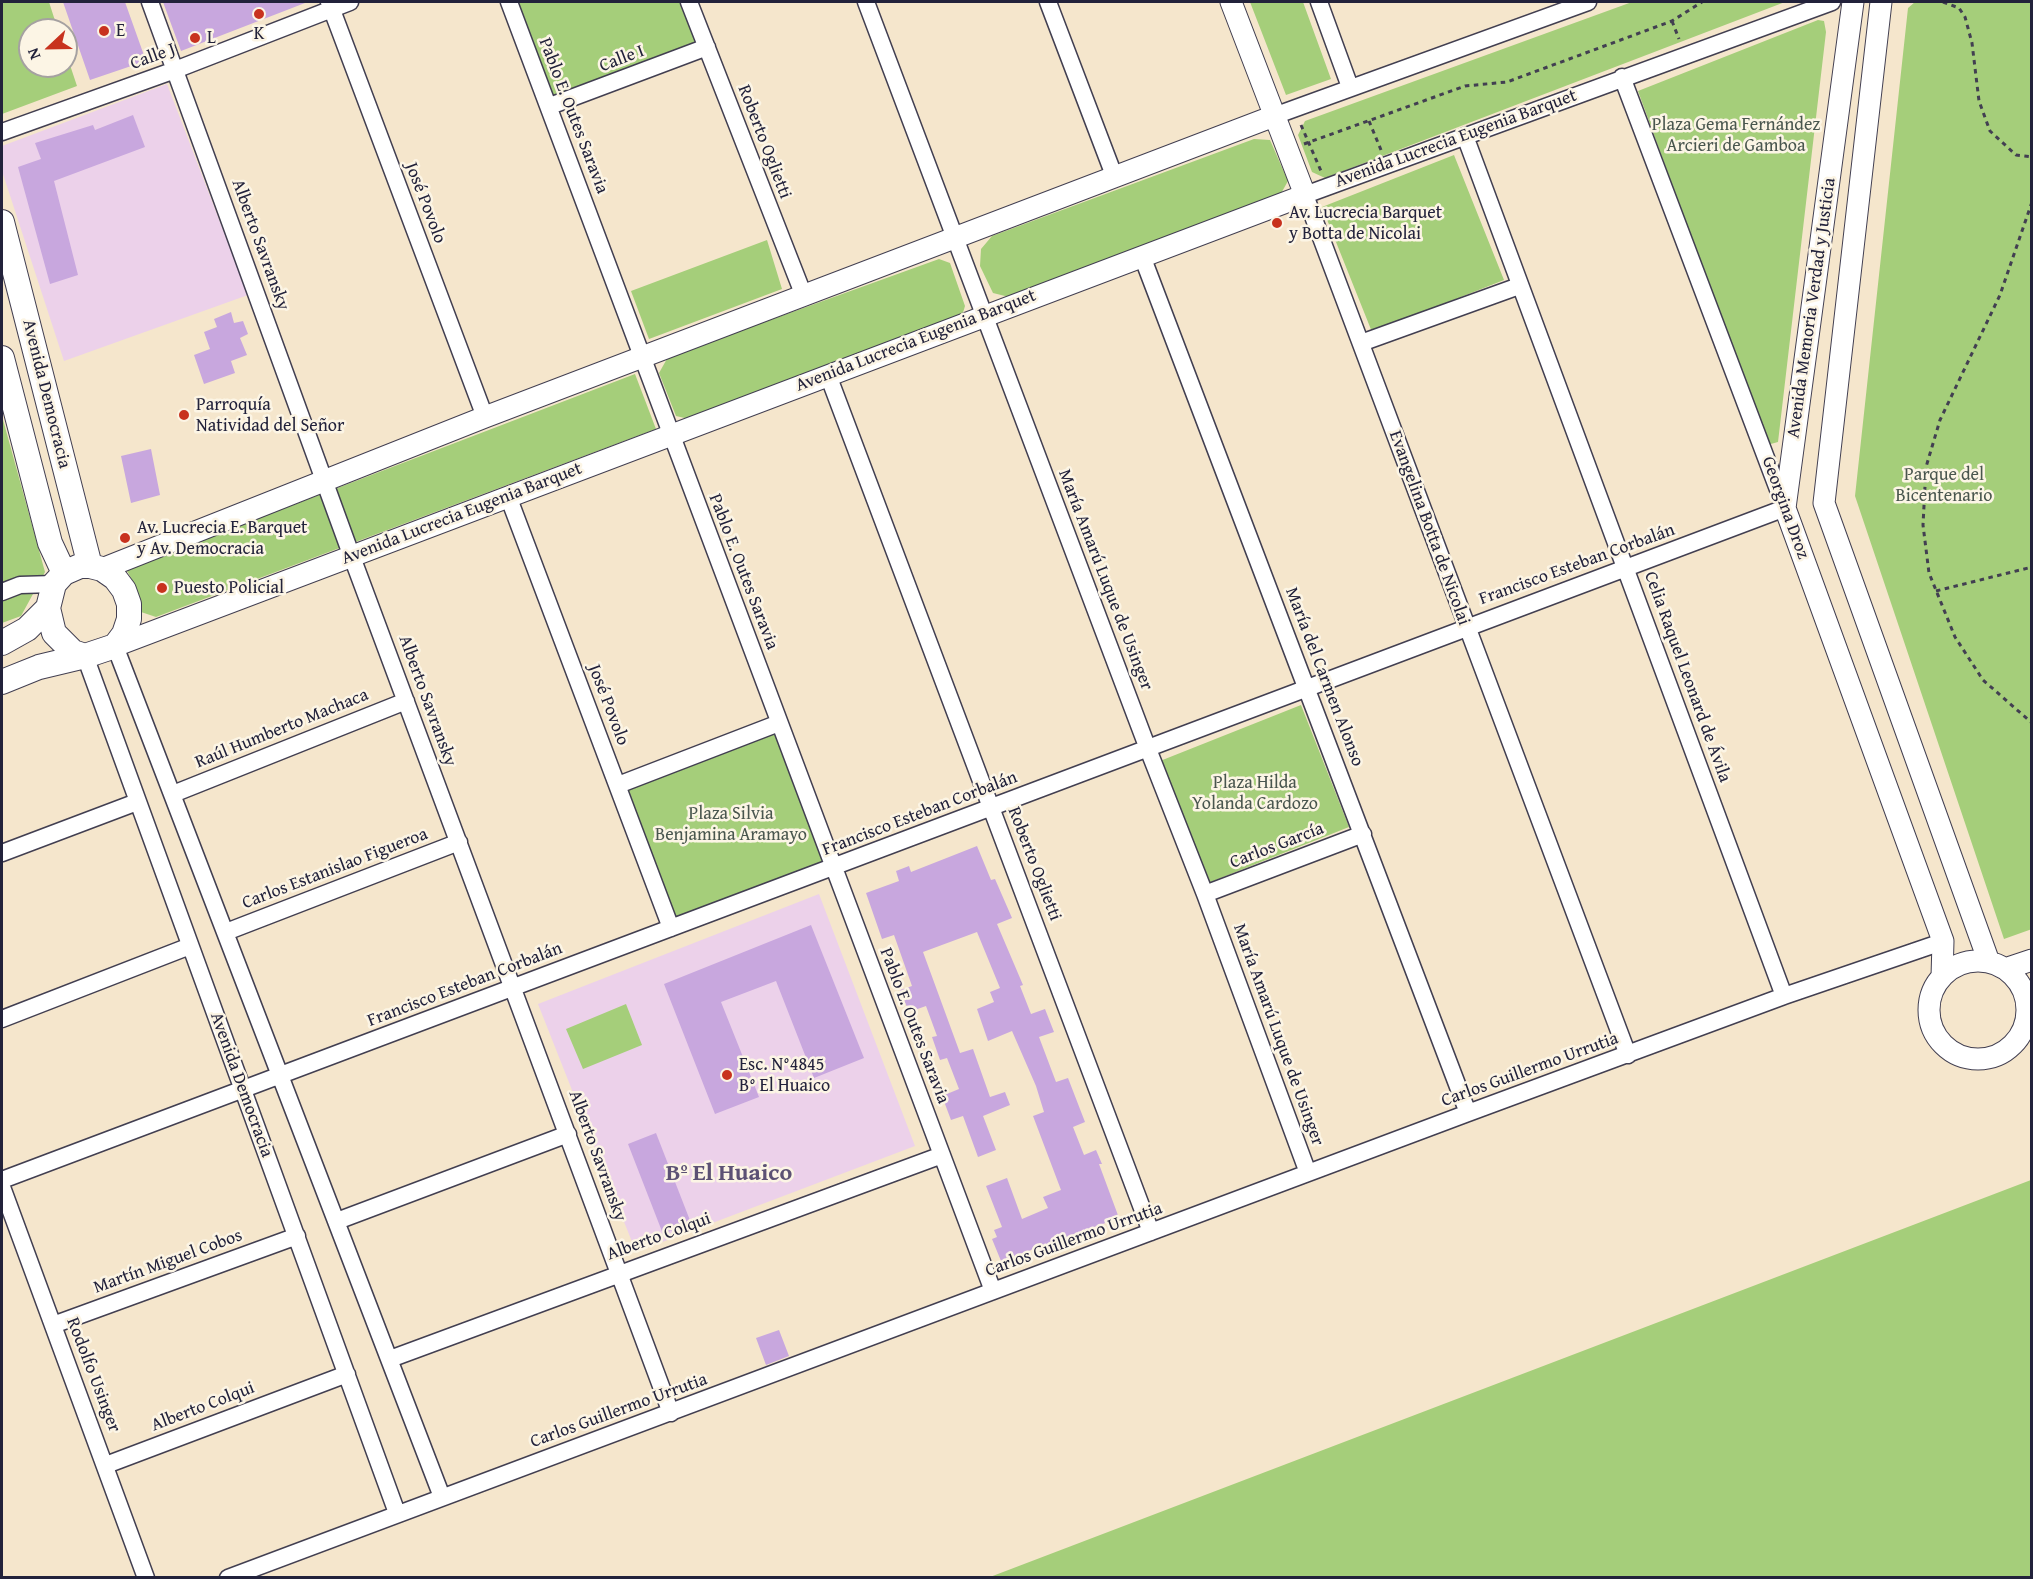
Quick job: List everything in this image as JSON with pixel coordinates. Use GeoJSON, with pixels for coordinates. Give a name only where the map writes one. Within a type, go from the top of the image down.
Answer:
{"type":"FeatureCollection","features":[{"type":"Feature","properties":{"kind":"main road","name":"Avenida Democracia"},"geometry":{"type":"LineString","coordinates":[[2,222],[96,568]]}},
{"type":"Feature","properties":{"kind":"main road","name":"Avenida Democracia"},"geometry":{"type":"LineString","coordinates":[[2,358],[59,579]]}},
{"type":"Feature","properties":{"kind":"main road"},"geometry":{"type":"LineString","coordinates":[[2,643],[27,629],[48,608],[59,579],[72,569],[96,568],[115,578],[124,590],[129,604],[129,619],[124,634],[115,646]]}},
{"type":"Feature","properties":{"kind":"main road"},"geometry":{"type":"LineString","coordinates":[[48,608],[54,633],[67,648],[85,656]]}},
{"type":"Feature","properties":{"kind":"main road","name":"Avenida Lucrecia Eugenia Barquet"},"geometry":{"type":"LineString","coordinates":[[2,682],[39,667],[115,646]]}},
{"type":"Feature","properties":{"kind":"street","name":"Alberto Savransky"},"geometry":{"type":"LineString","coordinates":[[150,2],[352,557],[671,1413]]}},
{"type":"Feature","properties":{"kind":"street","name":"Calle J"},"geometry":{"type":"LineString","coordinates":[[2,132],[175,70],[330,5],[350,2]]}},
{"type":"Feature","properties":{"kind":"street","name":"Pablo E. Outes Saravia"},"geometry":{"type":"LineString","coordinates":[[509,2],[550,106],[670,436],[993,1291]]}},
{"type":"Feature","properties":{"kind":"street","name":"Roberto Oglietti"},"geometry":{"type":"LineString","coordinates":[[689,2],[804,296]]}},
{"type":"Feature","properties":{"kind":"street","name":"María Amarú Luque de Usinger"},"geometry":{"type":"LineString","coordinates":[[866,2],[1205,894],[1308,1173]]}},
{"type":"Feature","properties":{"kind":"street"},"geometry":{"type":"LineString","coordinates":[[1048,2],[1115,178]]}},
{"type":"Feature","properties":{"kind":"street","name":"Evangelina Botta de Nicolai"},"geometry":{"type":"LineString","coordinates":[[1231,2],[1628,1054]]}},
{"type":"Feature","properties":{"kind":"street"},"geometry":{"type":"LineString","coordinates":[[1319,2],[1350,87]]}},
{"type":"Feature","properties":{"kind":"street"},"geometry":{"type":"LineString","coordinates":[[96,568],[484,417],[1350,87],[1588,2]]}},
{"type":"Feature","properties":{"kind":"street","name":"Avenida Lucrecia Eugenia Barquet"},"geometry":{"type":"LineString","coordinates":[[115,646],[984,315],[1622,77],[1832,2]]}},
{"type":"Feature","properties":{"kind":"street","name":"Avenida Memoria Verdad y Justicia"},"geometry":{"type":"LineString","coordinates":[[1785,508],[1853,2]]}},
{"type":"Feature","properties":{"kind":"street","name":"Avenida Memoria Verdad y Justicia"},"geometry":{"type":"LineString","coordinates":[[1881,2],[1824,502],[1997,965]]}},
{"type":"Feature","properties":{"kind":"street","name":"José Povolo"},"geometry":{"type":"LineString","coordinates":[[330,5],[484,417]]}},
{"type":"Feature","properties":{"kind":"street","name":"Calle I"},"geometry":{"type":"LineString","coordinates":[[550,106],[707,47]]}},
{"type":"Feature","properties":{"kind":"street","name":"Georgina Droz"},"geometry":{"type":"LineString","coordinates":[[1622,77],[1785,508],[1940,942],[1942,976]]}},
{"type":"Feature","properties":{"kind":"street","name":"Celia Raquel Leonard de Ávila"},"geometry":{"type":"LineString","coordinates":[[1465,136],[1784,996]]}},
{"type":"Feature","properties":{"kind":"street","name":"María del Carmen Alonso"},"geometry":{"type":"LineString","coordinates":[[1142,256],[1468,1113]]}},
{"type":"Feature","properties":{"kind":"street"},"geometry":{"type":"LineString","coordinates":[[1361,344],[1519,286]]}},
{"type":"Feature","properties":{"kind":"street","name":"Roberto Oglietti"},"geometry":{"type":"LineString","coordinates":[[828,375],[1151,1232]]}},
{"type":"Feature","properties":{"kind":"street","name":"José Povolo"},"geometry":{"type":"LineString","coordinates":[[508,496],[671,928]]}},
{"type":"Feature","properties":{"kind":"street","name":"Francisco Esteban Corbalán"},"geometry":{"type":"LineString","coordinates":[[2,1180],[1785,508]]}},
{"type":"Feature","properties":{"kind":"street"},"geometry":{"type":"LineString","coordinates":[[2,592],[20,585],[59,579]]}},
{"type":"Feature","properties":{"kind":"street"},"geometry":{"type":"LineString","coordinates":[[115,646],[442,1497]]}},
{"type":"Feature","properties":{"kind":"street","name":"Avenida Democracia"},"geometry":{"type":"LineString","coordinates":[[85,656],[397,1513]]}},
{"type":"Feature","properties":{"kind":"street","name":"Raúl Humberto Machaca"},"geometry":{"type":"LineString","coordinates":[[173,794],[406,701]]}},
{"type":"Feature","properties":{"kind":"street"},"geometry":{"type":"LineString","coordinates":[[618,785],[779,723]]}},
{"type":"Feature","properties":{"kind":"street"},"geometry":{"type":"LineString","coordinates":[[2,853],[137,802]]}},
{"type":"Feature","properties":{"kind":"street","name":"Carlos García"},"geometry":{"type":"LineString","coordinates":[[1205,894],[1363,834]]}},
{"type":"Feature","properties":{"kind":"street","name":"Carlos Estanislao Figueroa"},"geometry":{"type":"LineString","coordinates":[[226,932],[459,842]]}},
{"type":"Feature","properties":{"kind":"street","name":"Carlos Guillermo Urrutia"},"geometry":{"type":"LineString","coordinates":[[228,1578],[1468,1113],[1784,996],[1940,942]]}},
{"type":"Feature","properties":{"kind":"street"},"geometry":{"type":"LineString","coordinates":[[2,1018],[190,946]]}},
{"type":"Feature","properties":{"kind":"street"},"geometry":{"type":"LineString","coordinates":[[1997,965],[2018,981],[2026,996],[2029,1013],[2023,1030],[2013,1044],[2000,1054],[1984,1059],[1967,1058],[1951,1051],[1939,1039],[1931,1024],[1929,1007],[1933,991],[1942,976],[1963,963],[1997,965],[2031,960]]}},
{"type":"Feature","properties":{"kind":"street"},"geometry":{"type":"LineString","coordinates":[[337,1221],[568,1134]]}},
{"type":"Feature","properties":{"kind":"street","name":"Alberto Colqui"},"geometry":{"type":"LineString","coordinates":[[390,1359],[942,1155]]}},
{"type":"Feature","properties":{"kind":"street","name":"Rodolfo Usinger"},"geometry":{"type":"LineString","coordinates":[[2,1187],[146,1578]]}},
{"type":"Feature","properties":{"kind":"street","name":"Martín Miguel Cobos"},"geometry":{"type":"LineString","coordinates":[[53,1325],[297,1236]]}},
{"type":"Feature","properties":{"kind":"street","name":"Alberto Colqui"},"geometry":{"type":"LineString","coordinates":[[106,1465],[347,1374]]}},
{"type":"Feature","properties":{"kind":"path"},"geometry":{"type":"LineString","coordinates":[[1288,150],[1465,86],[1507,82],[1672,21],[1702,2]]}},
{"type":"Feature","properties":{"kind":"path"},"geometry":{"type":"LineString","coordinates":[[1943,2],[1959,8],[1965,18],[1972,43],[1979,101],[1990,130],[2016,155],[2031,157]]}},
{"type":"Feature","properties":{"kind":"path"},"geometry":{"type":"LineString","coordinates":[[1295,108],[1328,187]]}},
{"type":"Feature","properties":{"kind":"path"},"geometry":{"type":"LineString","coordinates":[[1369,121],[1387,165]]}},
{"type":"Feature","properties":{"kind":"path"},"geometry":{"type":"LineString","coordinates":[[2031,202],[2000,295],[1940,420],[1926,467],[1923,525],[1929,573],[1955,637],[1983,680],[2031,723]]}},
{"type":"Feature","properties":{"kind":"path"},"geometry":{"type":"LineString","coordinates":[[1936,591],[2031,567]]}},
{"type":"Feature","properties":{"kind":"shaded area"},"geometry":{"type":"Polygon","coordinates":[[[167,84],[248,295],[64,361],[2,171],[2,146],[167,84]]]}},
{"type":"Feature","properties":{"kind":"shaded area","name":"Esc. N°4845 B° El Huaico"},"geometry":{"type":"Polygon","coordinates":[[[819,894],[915,1146],[636,1252],[538,1004],[819,894]]]}},
{"type":"Feature","properties":{"kind":"green space"},"geometry":{"type":"Polygon","coordinates":[[[2,2],[49,2],[54,18],[18,18],[18,78],[74,78],[77,86],[2,114],[2,2]]]}},
{"type":"Feature","properties":{"kind":"green space"},"geometry":{"type":"Polygon","coordinates":[[[518,2],[680,2],[696,44],[554,97],[518,2]]]}},
{"type":"Feature","properties":{"kind":"green space"},"geometry":{"type":"Polygon","coordinates":[[[1250,2],[1303,2],[1331,79],[1286,95],[1250,2]]]}},
{"type":"Feature","properties":{"kind":"green space"},"geometry":{"type":"Polygon","coordinates":[[[1632,2],[1785,2],[1325,178],[1312,172],[1298,135],[1305,121],[1632,2]]]}},
{"type":"Feature","properties":{"kind":"green space","name":"Parque del Bicentenario"},"geometry":{"type":"Polygon","coordinates":[[[1915,2],[2031,2],[2032,929],[2004,939],[1855,496],[1908,8],[1915,2]]]}},
{"type":"Feature","properties":{"kind":"green space","name":"Plaza Gema Fernández Arcieri de Gamboa"},"geometry":{"type":"Polygon","coordinates":[[[1818,20],[1824,21],[1826,32],[1778,442],[1767,445],[1638,91],[1818,20]]]}},
{"type":"Feature","properties":{"kind":"green space"},"geometry":{"type":"Polygon","coordinates":[[[1254,139],[1270,140],[1288,181],[1279,197],[1013,298],[993,293],[980,266],[981,249],[992,236],[1254,139]]]}},
{"type":"Feature","properties":{"kind":"green space"},"geometry":{"type":"Polygon","coordinates":[[[1454,155],[1504,280],[1372,332],[1322,207],[1454,155]]]}},
{"type":"Feature","properties":{"kind":"green space"},"geometry":{"type":"Polygon","coordinates":[[[767,240],[782,289],[649,339],[631,291],[767,240]]]}},
{"type":"Feature","properties":{"kind":"green space"},"geometry":{"type":"Polygon","coordinates":[[[939,259],[950,263],[965,306],[962,316],[689,419],[676,416],[659,373],[668,357],[939,259]]]}},
{"type":"Feature","properties":{"kind":"green space"},"geometry":{"type":"Polygon","coordinates":[[[635,374],[656,429],[156,617],[138,611],[137,589],[126,569],[635,374]]]}},
{"type":"Feature","properties":{"kind":"green space"},"geometry":{"type":"Polygon","coordinates":[[[2,416],[45,572],[21,616],[2,623],[2,416]]]}},
{"type":"Feature","properties":{"kind":"green space","name":"Plaza Hilda Yolanda Cardozo"},"geometry":{"type":"Polygon","coordinates":[[[1301,705],[1349,827],[1208,883],[1160,761],[1301,705]]]}},
{"type":"Feature","properties":{"kind":"green space","name":"Plaza Silvia Benjamina Aramayo"},"geometry":{"type":"Polygon","coordinates":[[[779,723],[834,868],[671,928],[618,785],[779,723]]]}},
{"type":"Feature","properties":{"kind":"green space"},"geometry":{"type":"Polygon","coordinates":[[[626,1004],[642,1045],[583,1069],[566,1029],[626,1004]]]}},
{"type":"Feature","properties":{"kind":"green space"},"geometry":{"type":"Polygon","coordinates":[[[2031,1180],[2031,1577],[990,1577],[2031,1180]]]}},
{"type":"Feature","properties":{"kind":"building","name":"E"},"geometry":{"type":"Polygon","coordinates":[[[63,2],[125,2],[146,61],[90,80],[78,45],[78,18],[69,18],[63,2]]]}},
{"type":"Feature","properties":{"kind":"building","name":"L"},"geometry":{"type":"Polygon","coordinates":[[[163,2],[305,2],[305,3],[181,51],[163,2]]]}},
{"type":"Feature","properties":{"kind":"building"},"geometry":{"type":"Polygon","coordinates":[[[133,115],[145,147],[54,181],[78,275],[50,284],[18,167],[41,159],[35,143],[93,125],[95,130],[133,115]]]}},
{"type":"Feature","properties":{"kind":"building"},"geometry":{"type":"Polygon","coordinates":[[[231,312],[234,323],[243,321],[248,334],[240,338],[247,355],[231,361],[235,373],[204,384],[194,355],[210,349],[204,332],[217,327],[214,319],[231,312]]]}},
{"type":"Feature","properties":{"kind":"building"},"geometry":{"type":"Polygon","coordinates":[[[151,449],[160,495],[131,503],[121,456],[151,449]]]}},
{"type":"Feature","properties":{"kind":"building"},"geometry":{"type":"Polygon","coordinates":[[[977,846],[991,880],[995,879],[1012,918],[997,924],[1023,985],[1020,986],[1031,1014],[1045,1009],[1054,1032],[1039,1037],[1056,1082],[1068,1078],[1085,1122],[1073,1127],[1084,1155],[1096,1150],[1119,1218],[1001,1261],[992,1239],[997,1237],[994,1230],[1002,1227],[986,1186],[1007,1178],[1022,1219],[1048,1208],[1043,1197],[1061,1190],[1033,1116],[1044,1112],[1036,1086],[1012,1031],[988,1041],[977,1009],[994,1002],[990,992],[1000,988],[977,932],[923,952],[960,1053],[973,1049],[990,1097],[1005,1092],[1010,1105],[983,1116],[996,1150],[978,1157],[963,1116],[951,1120],[942,1096],[959,1089],[947,1058],[940,1060],[932,1037],[937,1036],[926,1006],[909,1012],[900,990],[912,986],[894,935],[882,939],[866,893],[899,881],[896,871],[909,866],[911,872],[977,846]]]}},
{"type":"Feature","properties":{"kind":"building"},"geometry":{"type":"Polygon","coordinates":[[[811,925],[864,1058],[814,1078],[776,981],[721,1002],[759,1097],[715,1114],[664,984],[811,925]]]}},
{"type":"Feature","properties":{"kind":"building"},"geometry":{"type":"Polygon","coordinates":[[[656,1133],[691,1223],[663,1234],[628,1144],[656,1133]]]}},
{"type":"Feature","properties":{"kind":"building"},"geometry":{"type":"Polygon","coordinates":[[[779,1330],[789,1356],[766,1365],[756,1338],[779,1330]]]}},
{"type":"Feature","properties":{"kind":"place","name":"K"},"geometry":{"type":"Point","coordinates":[259,14]}},
{"type":"Feature","properties":{"kind":"place","name":"E"},"geometry":{"type":"Point","coordinates":[104,31]}},
{"type":"Feature","properties":{"kind":"place","name":"L"},"geometry":{"type":"Point","coordinates":[195,38]}},
{"type":"Feature","properties":{"kind":"place","name":"Av. Lucrecia Barquet y Botta de Nicolai"},"geometry":{"type":"Point","coordinates":[1277,223]}},
{"type":"Feature","properties":{"kind":"place","name":"Parroquía Natividad del Señor"},"geometry":{"type":"Point","coordinates":[184,415]}},
{"type":"Feature","properties":{"kind":"place","name":"Av. Lucrecia E. Barquet y Av. Democracia"},"geometry":{"type":"Point","coordinates":[125,538]}},
{"type":"Feature","properties":{"kind":"place","name":"Puesto Policial"},"geometry":{"type":"Point","coordinates":[162,588]}},
{"type":"Feature","properties":{"kind":"place","name":"Esc. N°4845 B° El Huaico"},"geometry":{"type":"Point","coordinates":[727,1075]}},
{"type":"Feature","properties":{"kind":"district","name":"Bº El Huaico"},"geometry":{"type":"Point","coordinates":[729,1174]}}]}
